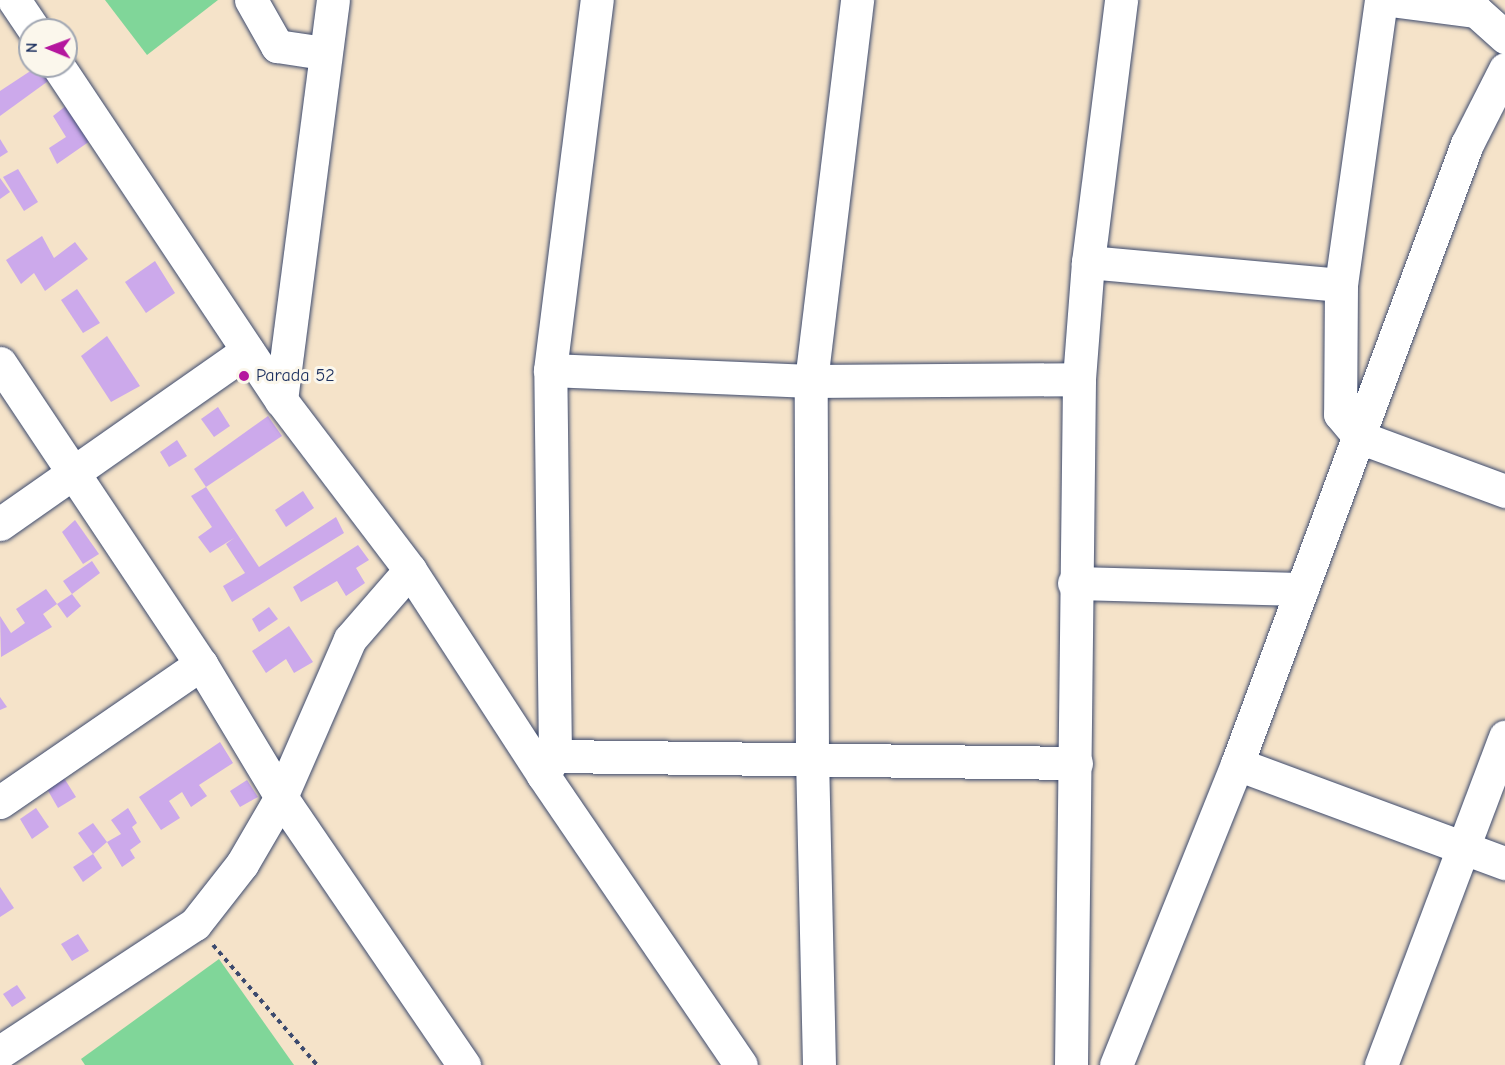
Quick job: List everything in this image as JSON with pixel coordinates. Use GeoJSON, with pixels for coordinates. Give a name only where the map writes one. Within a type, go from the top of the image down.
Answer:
{"type":"FeatureCollection","features":[{"type":"Feature","properties":{"kind":"street"},"geometry":{"type":"LineString","coordinates":[[0,14],[5,0]]}},
{"type":"Feature","properties":{"kind":"street"},"geometry":{"type":"LineString","coordinates":[[14,0],[26,18]]}},
{"type":"Feature","properties":{"kind":"street"},"geometry":{"type":"LineString","coordinates":[[250,0],[277,46],[324,53]]}},
{"type":"Feature","properties":{"kind":"street"},"geometry":{"type":"LineString","coordinates":[[280,400],[324,53],[333,0]]}},
{"type":"Feature","properties":{"kind":"street"},"geometry":{"type":"LineString","coordinates":[[549,766],[550,370],[597,0]]}},
{"type":"Feature","properties":{"kind":"street"},"geometry":{"type":"LineString","coordinates":[[819,1065],[812,759],[812,381],[857,0]]}},
{"type":"Feature","properties":{"kind":"street"},"geometry":{"type":"LineString","coordinates":[[1071,1065],[1076,762],[1074,584],[1079,379],[1088,262],[1121,0]]}},
{"type":"Feature","properties":{"kind":"street"},"geometry":{"type":"LineString","coordinates":[[1381,0],[1341,285],[1340,414],[1359,436],[1505,491]]}},
{"type":"Feature","properties":{"kind":"street"},"geometry":{"type":"LineString","coordinates":[[1390,0],[1476,10],[1505,37]]}},
{"type":"Feature","properties":{"kind":"street"},"geometry":{"type":"LineString","coordinates":[[1116,1065],[1237,764],[1467,144],[1505,69]]}},
{"type":"Feature","properties":{"kind":"street"},"geometry":{"type":"LineString","coordinates":[[66,78],[280,400],[410,570],[549,766],[741,1065]]}},
{"type":"Feature","properties":{"kind":"street"},"geometry":{"type":"LineString","coordinates":[[1088,262],[1341,285]]}},
{"type":"Feature","properties":{"kind":"street"},"geometry":{"type":"LineString","coordinates":[[0,524],[247,351]]}},
{"type":"Feature","properties":{"kind":"street"},"geometry":{"type":"LineString","coordinates":[[0,363],[201,664],[281,797],[464,1065]]}},
{"type":"Feature","properties":{"kind":"street"},"geometry":{"type":"LineString","coordinates":[[550,370],[812,381],[1079,379]]}},
{"type":"Feature","properties":{"kind":"street"},"geometry":{"type":"LineString","coordinates":[[4,1053],[195,924],[242,864],[281,797],[350,639],[410,570]]}},
{"type":"Feature","properties":{"kind":"street"},"geometry":{"type":"LineString","coordinates":[[1074,584],[1302,589]]}},
{"type":"Feature","properties":{"kind":"street"},"geometry":{"type":"LineString","coordinates":[[0,802],[201,664]]}},
{"type":"Feature","properties":{"kind":"street"},"geometry":{"type":"LineString","coordinates":[[1381,1065],[1505,737]]}},
{"type":"Feature","properties":{"kind":"street"},"geometry":{"type":"LineString","coordinates":[[549,766],[812,759],[1076,762]]}},
{"type":"Feature","properties":{"kind":"street"},"geometry":{"type":"LineString","coordinates":[[1237,764],[1505,863]]}},
{"type":"Feature","properties":{"kind":"path"},"geometry":{"type":"LineString","coordinates":[[195,924],[317,1065]]}},
{"type":"Feature","properties":{"kind":"green space"},"geometry":{"type":"Polygon","coordinates":[[[105,0],[218,0],[147,55],[105,0]]]}},
{"type":"Feature","properties":{"kind":"green space"},"geometry":{"type":"Polygon","coordinates":[[[219,959],[294,1065],[85,1065],[81,1059],[219,959]]]}},
{"type":"Feature","properties":{"kind":"building"},"geometry":{"type":"Polygon","coordinates":[[[20,78],[51,79],[0,116],[0,91],[20,78]]]}},
{"type":"Feature","properties":{"kind":"building"},"geometry":{"type":"Polygon","coordinates":[[[67,105],[90,141],[57,164],[49,148],[66,137],[53,116],[67,105]]]}},
{"type":"Feature","properties":{"kind":"building"},"geometry":{"type":"Polygon","coordinates":[[[0,139],[8,152],[0,157],[0,139]]]}},
{"type":"Feature","properties":{"kind":"building"},"geometry":{"type":"Polygon","coordinates":[[[18,169],[38,202],[24,211],[3,177],[18,169]]]}},
{"type":"Feature","properties":{"kind":"building"},"geometry":{"type":"Polygon","coordinates":[[[0,178],[10,192],[0,199],[0,178]]]}},
{"type":"Feature","properties":{"kind":"building"},"geometry":{"type":"Polygon","coordinates":[[[42,236],[54,258],[75,242],[88,259],[45,291],[34,273],[21,284],[6,260],[42,236]]]}},
{"type":"Feature","properties":{"kind":"building"},"geometry":{"type":"Polygon","coordinates":[[[155,261],[175,293],[146,313],[125,282],[155,261]]]}},
{"type":"Feature","properties":{"kind":"building"},"geometry":{"type":"Polygon","coordinates":[[[77,289],[100,323],[83,333],[61,300],[77,289]]]}},
{"type":"Feature","properties":{"kind":"building"},"geometry":{"type":"Polygon","coordinates":[[[107,336],[140,386],[111,402],[81,356],[107,336]]]}},
{"type":"Feature","properties":{"kind":"building"},"geometry":{"type":"Polygon","coordinates":[[[218,407],[230,426],[214,437],[201,419],[218,407]]]}},
{"type":"Feature","properties":{"kind":"building"},"geometry":{"type":"Polygon","coordinates":[[[268,416],[282,436],[206,487],[194,469],[268,416]]]}},
{"type":"Feature","properties":{"kind":"building"},"geometry":{"type":"Polygon","coordinates":[[[177,440],[187,456],[169,467],[160,452],[177,440]]]}},
{"type":"Feature","properties":{"kind":"building"},"geometry":{"type":"Polygon","coordinates":[[[206,487],[259,567],[336,517],[344,533],[232,602],[223,586],[245,573],[226,544],[234,538],[210,553],[198,537],[212,527],[191,496],[206,487]]]}},
{"type":"Feature","properties":{"kind":"building"},"geometry":{"type":"Polygon","coordinates":[[[303,491],[314,508],[286,527],[275,510],[303,491]]]}},
{"type":"Feature","properties":{"kind":"building"},"geometry":{"type":"Polygon","coordinates":[[[75,520],[99,554],[83,564],[62,532],[75,520]]]}},
{"type":"Feature","properties":{"kind":"building"},"geometry":{"type":"Polygon","coordinates":[[[358,545],[369,560],[356,568],[365,583],[346,596],[337,581],[301,602],[293,587],[358,545]]]}},
{"type":"Feature","properties":{"kind":"building"},"geometry":{"type":"Polygon","coordinates":[[[92,561],[100,573],[72,594],[63,581],[92,561]]]}},
{"type":"Feature","properties":{"kind":"building"},"geometry":{"type":"Polygon","coordinates":[[[46,589],[57,604],[43,614],[52,627],[1,657],[0,616],[11,633],[25,623],[16,609],[46,589]]]}},
{"type":"Feature","properties":{"kind":"building"},"geometry":{"type":"Polygon","coordinates":[[[72,594],[81,606],[67,618],[57,604],[72,594]]]}},
{"type":"Feature","properties":{"kind":"building"},"geometry":{"type":"Polygon","coordinates":[[[269,607],[278,619],[259,632],[252,619],[269,607]]]}},
{"type":"Feature","properties":{"kind":"building"},"geometry":{"type":"Polygon","coordinates":[[[289,626],[313,662],[294,673],[286,659],[266,673],[252,651],[289,626]]]}},
{"type":"Feature","properties":{"kind":"building"},"geometry":{"type":"Polygon","coordinates":[[[0,697],[7,707],[0,710],[0,697]]]}},
{"type":"Feature","properties":{"kind":"building"},"geometry":{"type":"Polygon","coordinates":[[[220,742],[233,763],[199,785],[207,796],[191,807],[182,792],[169,801],[180,818],[161,830],[139,797],[220,742]]]}},
{"type":"Feature","properties":{"kind":"building"},"geometry":{"type":"Polygon","coordinates":[[[64,778],[76,797],[58,808],[47,789],[64,778]]]}},
{"type":"Feature","properties":{"kind":"building"},"geometry":{"type":"Polygon","coordinates":[[[247,780],[258,797],[240,807],[230,791],[247,780]]]}},
{"type":"Feature","properties":{"kind":"building"},"geometry":{"type":"Polygon","coordinates":[[[36,808],[49,827],[32,839],[20,819],[36,808]]]}},
{"type":"Feature","properties":{"kind":"building"},"geometry":{"type":"Polygon","coordinates":[[[128,808],[137,823],[132,827],[141,842],[130,850],[135,858],[122,867],[107,842],[121,834],[111,820],[128,808]]]}},
{"type":"Feature","properties":{"kind":"building"},"geometry":{"type":"Polygon","coordinates":[[[93,823],[107,842],[93,854],[78,833],[93,823]]]}},
{"type":"Feature","properties":{"kind":"building"},"geometry":{"type":"Polygon","coordinates":[[[93,854],[102,868],[83,882],[73,867],[93,854]]]}},
{"type":"Feature","properties":{"kind":"building"},"geometry":{"type":"Polygon","coordinates":[[[0,887],[14,908],[0,917],[0,887]]]}},
{"type":"Feature","properties":{"kind":"building"},"geometry":{"type":"Polygon","coordinates":[[[78,934],[89,951],[72,961],[61,944],[78,934]]]}},
{"type":"Feature","properties":{"kind":"building"},"geometry":{"type":"Polygon","coordinates":[[[17,985],[26,998],[12,1007],[3,994],[17,985]]]}},
{"type":"Feature","properties":{"kind":"place","name":"Parada 52"},"geometry":{"type":"Point","coordinates":[244,376]}}]}
